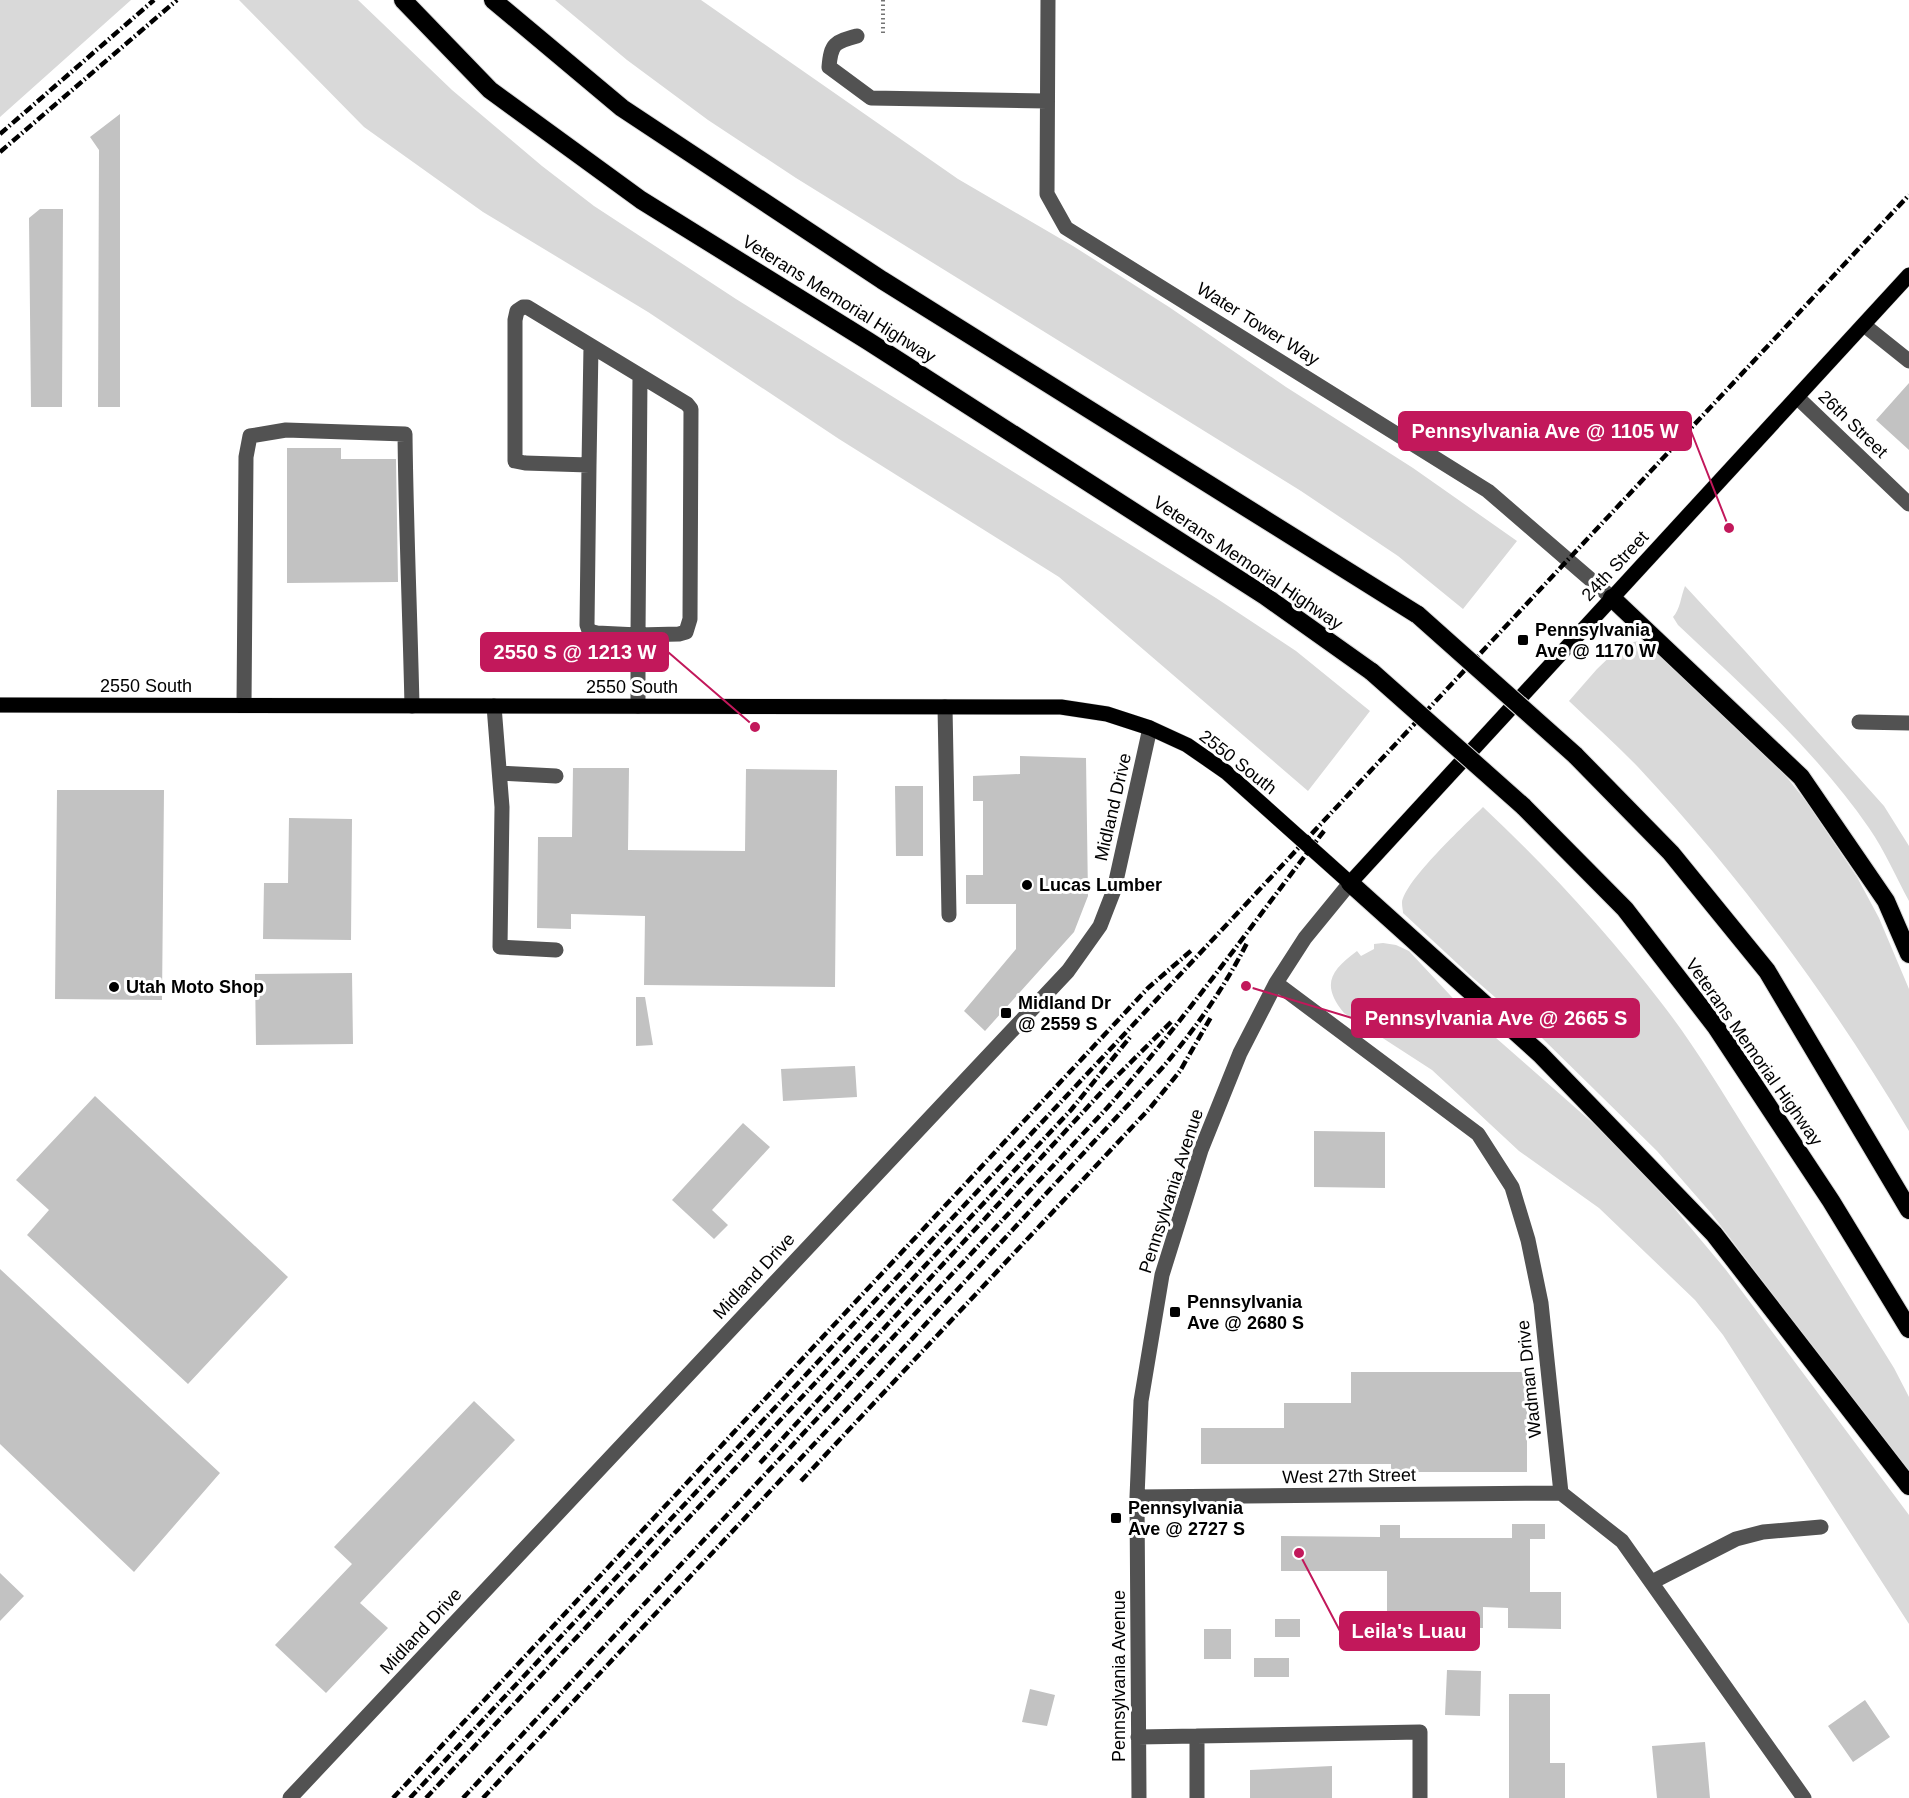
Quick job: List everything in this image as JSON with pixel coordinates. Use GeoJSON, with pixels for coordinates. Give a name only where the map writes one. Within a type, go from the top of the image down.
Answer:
{"type":"FeatureCollection","features":[{"type":"Feature","properties":{"kind":"highway","name":"Veterans Memorial Highway"},"geometry":{"type":"LineString","coordinates":[[403,0],[490,90],[641,200],[868,340],[1265,596],[1372,672],[1523,806],[1625,909],[1716,1027],[1831,1201],[1909,1329]]}},
{"type":"Feature","properties":{"kind":"highway"},"geometry":{"type":"LineString","coordinates":[[493,0],[631,114],[882,280],[1418,615],[1575,755],[1671,853],[1767,971],[1909,1210]]}},
{"type":"Feature","properties":{"kind":"highway"},"geometry":{"type":"LineString","coordinates":[[1612,598],[1801,777],[1886,901],[1909,954]]}},
{"type":"Feature","properties":{"kind":"highway"},"geometry":{"type":"LineString","coordinates":[[1350,884],[1540,1054],[1714,1234],[1909,1486]]}},
{"type":"Feature","properties":{"kind":"main road","name":"24th Street"},"geometry":{"type":"LineString","coordinates":[[1350,884],[1909,275]]}},
{"type":"Feature","properties":{"kind":"main road","name":"2550 South"},"geometry":{"type":"LineString","coordinates":[[0,705],[1061,707],[1107,714],[1150,728],[1187,745],[1226,772],[1350,884]]}},
{"type":"Feature","properties":{"kind":"street","name":"Water Tower Way"},"geometry":{"type":"LineString","coordinates":[[1048,0],[1047,194],[1066,228],[1488,490],[1612,598]]}},
{"type":"Feature","properties":{"kind":"street"},"geometry":{"type":"LineString","coordinates":[[857,36],[838,41],[830,51],[829,67],[871,98],[1047,101]]}},
{"type":"Feature","properties":{"kind":"street"},"geometry":{"type":"LineString","coordinates":[[589,465],[525,464],[515,461],[515,320],[517,311],[523,307],[527,307],[687,404],[691,409],[688,627],[686,632],[638,635],[597,633],[589,631],[587,625],[591,346]]}},
{"type":"Feature","properties":{"kind":"street"},"geometry":{"type":"LineString","coordinates":[[1864,325],[1909,361]]}},
{"type":"Feature","properties":{"kind":"street"},"geometry":{"type":"LineString","coordinates":[[638,706],[640,376]]}},
{"type":"Feature","properties":{"kind":"street","name":"26th Street"},"geometry":{"type":"LineString","coordinates":[[1797,397],[1909,504]]}},
{"type":"Feature","properties":{"kind":"street"},"geometry":{"type":"LineString","coordinates":[[244,705],[246,457],[250,436],[294,430],[405,434],[412,706]]}},
{"type":"Feature","properties":{"kind":"street"},"geometry":{"type":"LineString","coordinates":[[494,706],[502,807],[500,947],[556,950]]}},
{"type":"Feature","properties":{"kind":"street"},"geometry":{"type":"LineString","coordinates":[[945,707],[949,915]]}},
{"type":"Feature","properties":{"kind":"street"},"geometry":{"type":"LineString","coordinates":[[1858,722],[1909,723]]}},
{"type":"Feature","properties":{"kind":"street","name":"Midland Drive"},"geometry":{"type":"LineString","coordinates":[[290,1798],[1068,971],[1100,926],[1114,890],[1150,728]]}},
{"type":"Feature","properties":{"kind":"street"},"geometry":{"type":"LineString","coordinates":[[500,773],[556,776]]}},
{"type":"Feature","properties":{"kind":"street","name":"Pennsylvania Avenue"},"geometry":{"type":"LineString","coordinates":[[1139,1798],[1137,1497],[1141,1401],[1162,1275],[1201,1150],[1240,1053],[1276,983],[1305,938],[1350,884]]}},
{"type":"Feature","properties":{"kind":"street","name":"Wadman Drive"},"geometry":{"type":"LineString","coordinates":[[1276,983],[1478,1134],[1512,1187],[1528,1240],[1541,1303],[1561,1493]]}},
{"type":"Feature","properties":{"kind":"street"},"geometry":{"type":"LineString","coordinates":[[1561,1493],[1622,1541],[1804,1798]]}},
{"type":"Feature","properties":{"kind":"street","name":"West 27th Street"},"geometry":{"type":"LineString","coordinates":[[1137,1497],[1561,1493]]}},
{"type":"Feature","properties":{"kind":"street"},"geometry":{"type":"LineString","coordinates":[[1652,1582],[1736,1539],[1763,1532],[1821,1527]]}},
{"type":"Feature","properties":{"kind":"street"},"geometry":{"type":"LineString","coordinates":[[1138,1737],[1419,1732],[1420,1798]]}},
{"type":"Feature","properties":{"kind":"street"},"geometry":{"type":"LineString","coordinates":[[1197,1736],[1197,1798]]}},
{"type":"Feature","properties":{"kind":"path"},"geometry":{"type":"LineString","coordinates":[[883,0],[883,36]]}},
{"type":"Feature","properties":{"kind":"shaded area"},"geometry":{"type":"Polygon","coordinates":[[[0,0],[131,0],[0,117],[0,0]]]}},
{"type":"Feature","properties":{"kind":"shaded area"},"geometry":{"type":"Polygon","coordinates":[[[239,0],[358,0],[452,90],[542,166],[594,206],[736,299],[1216,598],[1296,651],[1370,711],[1308,791],[1059,577],[839,439],[648,312],[483,212],[364,127],[239,0]]]}},
{"type":"Feature","properties":{"kind":"shaded area"},"geometry":{"type":"Polygon","coordinates":[[[555,0],[701,0],[958,179],[1073,246],[1169,307],[1286,387],[1413,468],[1517,541],[1463,609],[1398,556],[1301,491],[796,178],[708,120],[627,60],[555,0]]]}},
{"type":"Feature","properties":{"kind":"shaded area"},"geometry":{"type":"Polygon","coordinates":[[[1685,586],[1884,806],[1909,846],[1909,901],[1875,837],[1826,773],[1779,722],[1678,625],[1673,617],[1679,607],[1685,586]]]}},
{"type":"Feature","properties":{"kind":"shaded area"},"geometry":{"type":"Polygon","coordinates":[[[1649,641],[1777,765],[1805,800],[1857,877],[1879,918],[1909,989],[1909,1131],[1817,988],[1749,897],[1713,852],[1638,767],[1569,701],[1622,645],[1626,648],[1633,642],[1649,641]]]}},
{"type":"Feature","properties":{"kind":"shaded area"},"geometry":{"type":"Polygon","coordinates":[[[1483,807],[1554,878],[1621,953],[1674,1020],[1717,1084],[1894,1368],[1909,1397],[1909,1474],[1711,1213],[1657,1151],[1542,1038],[1403,913],[1402,903],[1405,893],[1413,881],[1437,853],[1483,807]]]}},
{"type":"Feature","properties":{"kind":"shaded area"},"geometry":{"type":"Polygon","coordinates":[[[1374,944],[1396,945],[1409,951],[1463,1009],[1595,1125],[1660,1191],[1726,1270],[1909,1515],[1909,1624],[1723,1335],[1695,1300],[1599,1208],[1519,1151],[1432,1070],[1344,1013],[1337,1003],[1331,986],[1335,972],[1357,951],[1361,956],[1374,949],[1374,944]]]}},
{"type":"Feature","properties":{"kind":"building"},"geometry":{"type":"Polygon","coordinates":[[[120,114],[120,407],[98,407],[99,150],[90,137],[120,114]]]}},
{"type":"Feature","properties":{"kind":"building"},"geometry":{"type":"Polygon","coordinates":[[[40,209],[63,209],[62,407],[31,407],[29,218],[40,209]]]}},
{"type":"Feature","properties":{"kind":"building"},"geometry":{"type":"Polygon","coordinates":[[[1909,383],[1909,450],[1876,420],[1909,383]]]}},
{"type":"Feature","properties":{"kind":"building"},"geometry":{"type":"Polygon","coordinates":[[[287,448],[341,448],[341,459],[396,459],[398,582],[287,583],[287,448]]]}},
{"type":"Feature","properties":{"kind":"building","name":"Lucas Lumber"},"geometry":{"type":"Polygon","coordinates":[[[1020,756],[1086,758],[1088,896],[1074,932],[985,1031],[964,1011],[1016,949],[1016,904],[966,904],[966,875],[983,875],[983,801],[973,801],[973,776],[1020,774],[1020,756]]]}},
{"type":"Feature","properties":{"kind":"building"},"geometry":{"type":"Polygon","coordinates":[[[573,768],[629,768],[628,850],[745,851],[746,769],[837,770],[835,987],[644,985],[645,916],[571,914],[571,929],[537,928],[538,837],[572,837],[573,768]]]}},
{"type":"Feature","properties":{"kind":"building"},"geometry":{"type":"Polygon","coordinates":[[[895,786],[923,786],[923,856],[896,856],[895,786]]]}},
{"type":"Feature","properties":{"kind":"building"},"geometry":{"type":"Polygon","coordinates":[[[57,790],[164,790],[162,1000],[55,999],[57,790]]]}},
{"type":"Feature","properties":{"kind":"building"},"geometry":{"type":"Polygon","coordinates":[[[289,818],[352,819],[351,940],[263,939],[264,883],[288,883],[289,818]]]}},
{"type":"Feature","properties":{"kind":"building"},"geometry":{"type":"Polygon","coordinates":[[[352,973],[353,1044],[256,1045],[255,974],[352,973]]]}},
{"type":"Feature","properties":{"kind":"building"},"geometry":{"type":"Polygon","coordinates":[[[636,997],[645,997],[653,1045],[636,1046],[636,997]]]}},
{"type":"Feature","properties":{"kind":"building"},"geometry":{"type":"Polygon","coordinates":[[[855,1066],[857,1097],[783,1101],[781,1069],[855,1066]]]}},
{"type":"Feature","properties":{"kind":"building"},"geometry":{"type":"Polygon","coordinates":[[[95,1096],[288,1277],[188,1384],[27,1235],[49,1210],[16,1180],[95,1096]]]}},
{"type":"Feature","properties":{"kind":"building"},"geometry":{"type":"Polygon","coordinates":[[[743,1123],[770,1147],[712,1210],[728,1225],[714,1239],[672,1200],[743,1123]]]}},
{"type":"Feature","properties":{"kind":"building"},"geometry":{"type":"Polygon","coordinates":[[[1314,1131],[1385,1132],[1385,1188],[1314,1187],[1314,1131]]]}},
{"type":"Feature","properties":{"kind":"building"},"geometry":{"type":"Polygon","coordinates":[[[0,1269],[220,1473],[134,1572],[0,1444],[0,1269]]]}},
{"type":"Feature","properties":{"kind":"building"},"geometry":{"type":"Polygon","coordinates":[[[1351,1372],[1527,1372],[1527,1472],[1391,1472],[1391,1464],[1201,1464],[1201,1428],[1284,1428],[1284,1403],[1351,1403],[1351,1372]]]}},
{"type":"Feature","properties":{"kind":"building"},"geometry":{"type":"Polygon","coordinates":[[[474,1401],[515,1440],[360,1603],[388,1628],[326,1693],[275,1645],[352,1564],[334,1547],[474,1401]]]}},
{"type":"Feature","properties":{"kind":"building"},"geometry":{"type":"Polygon","coordinates":[[[1512,1524],[1545,1524],[1545,1539],[1530,1539],[1530,1592],[1561,1592],[1561,1629],[1508,1628],[1508,1608],[1483,1607],[1483,1628],[1387,1628],[1387,1571],[1281,1571],[1281,1536],[1380,1537],[1380,1525],[1400,1525],[1400,1538],[1512,1538],[1512,1524]]]}},
{"type":"Feature","properties":{"kind":"building"},"geometry":{"type":"Polygon","coordinates":[[[0,1573],[24,1596],[0,1621],[0,1573]]]}},
{"type":"Feature","properties":{"kind":"building"},"geometry":{"type":"Polygon","coordinates":[[[1275,1619],[1300,1619],[1300,1637],[1275,1637],[1275,1619]]]}},
{"type":"Feature","properties":{"kind":"building"},"geometry":{"type":"Polygon","coordinates":[[[1204,1629],[1231,1629],[1231,1659],[1204,1659],[1204,1629]]]}},
{"type":"Feature","properties":{"kind":"building"},"geometry":{"type":"Polygon","coordinates":[[[1254,1658],[1289,1658],[1289,1677],[1254,1677],[1254,1658]]]}},
{"type":"Feature","properties":{"kind":"building"},"geometry":{"type":"Polygon","coordinates":[[[1447,1670],[1481,1671],[1480,1716],[1445,1715],[1447,1670]]]}},
{"type":"Feature","properties":{"kind":"building"},"geometry":{"type":"Polygon","coordinates":[[[1030,1689],[1055,1695],[1047,1726],[1022,1722],[1030,1689]]]}},
{"type":"Feature","properties":{"kind":"building"},"geometry":{"type":"Polygon","coordinates":[[[1509,1694],[1550,1694],[1550,1763],[1565,1763],[1565,1798],[1509,1798],[1509,1694]]]}},
{"type":"Feature","properties":{"kind":"building"},"geometry":{"type":"Polygon","coordinates":[[[1865,1700],[1890,1737],[1853,1762],[1828,1726],[1865,1700]]]}},
{"type":"Feature","properties":{"kind":"building"},"geometry":{"type":"Polygon","coordinates":[[[1705,1742],[1710,1798],[1657,1798],[1652,1746],[1705,1742]]]}},
{"type":"Feature","properties":{"kind":"building"},"geometry":{"type":"Polygon","coordinates":[[[1332,1766],[1332,1798],[1250,1798],[1250,1770],[1332,1766]]]}},
{"type":"Feature","properties":{"kind":"railway"},"geometry":{"type":"LineString","coordinates":[[0,134],[154,0]]}},
{"type":"Feature","properties":{"kind":"railway"},"geometry":{"type":"LineString","coordinates":[[0,152],[177,0]]}},
{"type":"Feature","properties":{"kind":"railway"},"geometry":{"type":"LineString","coordinates":[[410,1798],[1909,195]]}},
{"type":"Feature","properties":{"kind":"railway"},"geometry":{"type":"LineString","coordinates":[[463,1798],[1107,1108],[1191,1006],[1324,831]]}},
{"type":"Feature","properties":{"kind":"railway"},"geometry":{"type":"LineString","coordinates":[[483,1798],[1163,1067],[1209,1007],[1247,943]]}},
{"type":"Feature","properties":{"kind":"railway"},"geometry":{"type":"LineString","coordinates":[[393,1798],[1148,988],[1193,949]]}},
{"type":"Feature","properties":{"kind":"railway"},"geometry":{"type":"LineString","coordinates":[[801,1481],[1150,1108],[1180,1071],[1211,1017]]}},
{"type":"Feature","properties":{"kind":"railway"},"geometry":{"type":"LineString","coordinates":[[760,1463],[1107,1086],[1171,1022]]}},
{"type":"Feature","properties":{"kind":"railway"},"geometry":{"type":"LineString","coordinates":[[426,1798],[1071,1110],[1131,1036]]}},
{"type":"Feature","properties":{"kind":"place","name":"Pennsylvania Ave @ 1105 W"},"geometry":{"type":"Point","coordinates":[1729,528]}},
{"type":"Feature","properties":{"kind":"place","name":"Pennsylvania Ave @ 1170 W"},"geometry":{"type":"Point","coordinates":[1523,640]}},
{"type":"Feature","properties":{"kind":"place","name":"2550 S @ 1213 W"},"geometry":{"type":"Point","coordinates":[755,727]}},
{"type":"Feature","properties":{"kind":"place","name":"Lucas Lumber"},"geometry":{"type":"Point","coordinates":[1027,885]}},
{"type":"Feature","properties":{"kind":"place","name":"Pennsylvania Ave @ 2665 S"},"geometry":{"type":"Point","coordinates":[1246,986]}},
{"type":"Feature","properties":{"kind":"place","name":"Utah Moto Shop"},"geometry":{"type":"Point","coordinates":[114,987]}},
{"type":"Feature","properties":{"kind":"place","name":"Midland Dr @ 2559 S"},"geometry":{"type":"Point","coordinates":[1006,1013]}},
{"type":"Feature","properties":{"kind":"place","name":"Pennsylvania Ave @ 2680 S"},"geometry":{"type":"Point","coordinates":[1175,1312]}},
{"type":"Feature","properties":{"kind":"place","name":"Pennsylvania Ave @ 2727 S"},"geometry":{"type":"Point","coordinates":[1116,1518]}},
{"type":"Feature","properties":{"kind":"place","name":"Leila's Luau"},"geometry":{"type":"Point","coordinates":[1299,1553]}}]}
